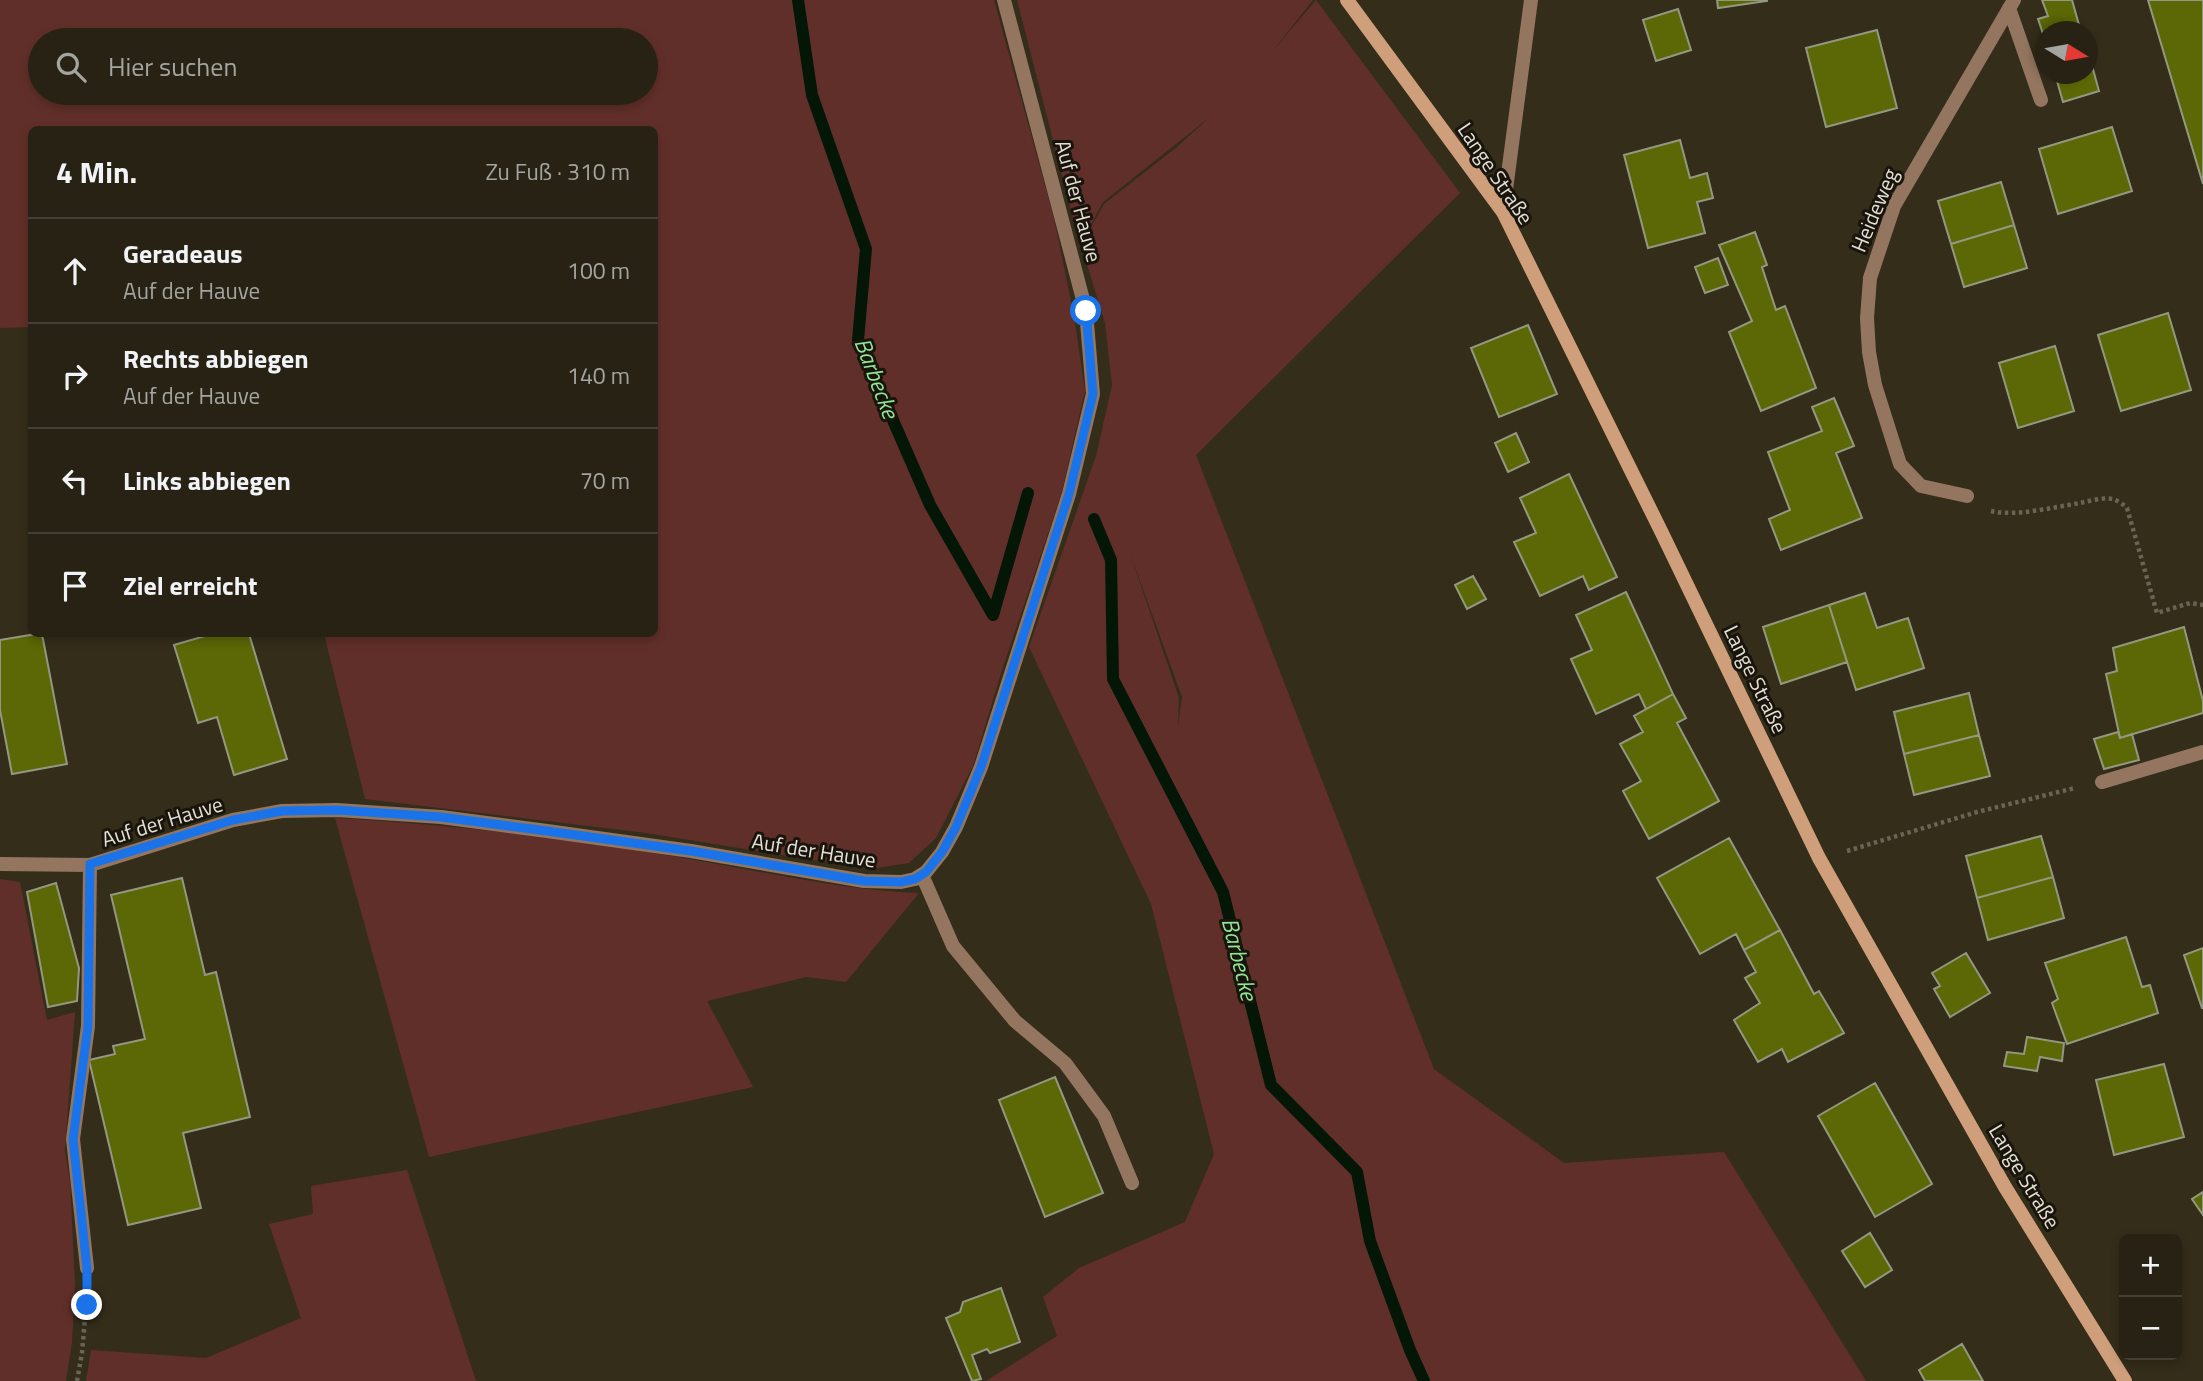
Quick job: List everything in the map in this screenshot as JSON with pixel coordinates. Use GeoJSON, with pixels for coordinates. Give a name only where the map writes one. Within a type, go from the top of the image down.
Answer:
{"type":"FeatureCollection","features":[{"type":"Feature","properties":{"kind":"street","name":"Auf der Hauve"},"geometry":{"type":"LineString","coordinates":[[0,864],[90,864],[233,820],[282,811],[337,810],[441,817],[547,831],[691,851],[864,881],[901,882],[922,875],[942,852],[956,827],[981,767],[1069,494],[1093,394],[1086,311],[1004,0]]}},
{"type":"Feature","properties":{"kind":"street","name":"Lange Straße"},"geometry":{"type":"LineString","coordinates":[[1347,0],[1503,212],[1819,858],[2005,1187],[2125,1381]]}},
{"type":"Feature","properties":{"kind":"street"},"geometry":{"type":"LineString","coordinates":[[1503,212],[1531,0]]}},
{"type":"Feature","properties":{"kind":"street"},"geometry":{"type":"LineString","coordinates":[[2011,4],[2042,100]]}},
{"type":"Feature","properties":{"kind":"street","name":"Heideweg"},"geometry":{"type":"LineString","coordinates":[[1967,496],[1921,486],[1900,464],[1873,374],[1867,318],[1870,278],[1894,206],[2011,4]]}},
{"type":"Feature","properties":{"kind":"street"},"geometry":{"type":"LineString","coordinates":[[2102,782],[2203,752]]}},
{"type":"Feature","properties":{"kind":"street"},"geometry":{"type":"LineString","coordinates":[[87,1268],[73,1139],[88,1026],[90,864]]}},
{"type":"Feature","properties":{"kind":"street"},"geometry":{"type":"LineString","coordinates":[[922,875],[953,946],[1015,1021],[1065,1063],[1104,1116],[1132,1183]]}},
{"type":"Feature","properties":{"kind":"path"},"geometry":{"type":"LineString","coordinates":[[1967,496],[1984,508],[2002,513],[2100,499],[2120,502],[2127,508],[2158,613],[2190,603],[2203,605]]}},
{"type":"Feature","properties":{"kind":"path"},"geometry":{"type":"LineString","coordinates":[[1819,858],[1977,812],[2102,782]]}},
{"type":"Feature","properties":{"kind":"path"},"geometry":{"type":"LineString","coordinates":[[77,1381],[87,1305],[87,1268]]}},
{"type":"Feature","properties":{"kind":"shaded area"},"geometry":{"type":"Polygon","coordinates":[[[0,0],[994,0],[1054,218],[1074,316],[1085,391],[1061,495],[973,766],[936,838],[909,863],[870,869],[646,833],[365,799],[325,637],[658,637],[658,126],[28,126],[28,327],[0,328],[0,0]]]}},
{"type":"Feature","properties":{"kind":"shaded area"},"geometry":{"type":"Polygon","coordinates":[[[1017,0],[1313,0],[1271,53],[1316,0],[1460,193],[1196,455],[1434,1069],[1564,1163],[1724,1152],[1866,1381],[986,1381],[1057,1336],[1043,1297],[1079,1268],[1185,1222],[1214,1154],[1151,904],[1029,647],[1096,456],[1112,385],[1105,323],[1081,245],[1104,204],[1177,147],[1210,117],[1103,202],[1080,245],[1017,0]],[[1130,553],[1179,698],[1178,726],[1182,697],[1130,553]]]}},
{"type":"Feature","properties":{"kind":"shaded area"},"geometry":{"type":"Polygon","coordinates":[[[335,818],[424,824],[557,839],[646,851],[832,884],[919,893],[846,982],[806,977],[707,1001],[753,1087],[429,1157],[335,818]]]}},
{"type":"Feature","properties":{"kind":"shaded area"},"geometry":{"type":"Polygon","coordinates":[[[0,879],[20,882],[47,1020],[75,1012],[65,1150],[70,1181],[75,1284],[72,1342],[66,1381],[0,1381],[0,879]]]}},
{"type":"Feature","properties":{"kind":"shaded area"},"geometry":{"type":"Polygon","coordinates":[[[407,1170],[476,1381],[86,1381],[91,1350],[206,1358],[301,1318],[269,1224],[313,1214],[311,1186],[407,1170]]]}},
{"type":"Feature","properties":{"kind":"building"},"geometry":{"type":"Polygon","coordinates":[[[1717,0],[1767,0],[1767,1],[1718,8],[1717,0]]]}},
{"type":"Feature","properties":{"kind":"building"},"geometry":{"type":"Polygon","coordinates":[[[2042,0],[2072,0],[2078,21],[2039,21],[2048,16],[2042,0]]]}},
{"type":"Feature","properties":{"kind":"building"},"geometry":{"type":"Polygon","coordinates":[[[2148,0],[2203,0],[2203,184],[2148,0]]]}},
{"type":"Feature","properties":{"kind":"building"},"geometry":{"type":"Polygon","coordinates":[[[1678,9],[1691,50],[1656,61],[1643,20],[1678,9]]]}},
{"type":"Feature","properties":{"kind":"building"},"geometry":{"type":"Polygon","coordinates":[[[1877,30],[1897,108],[1826,127],[1806,48],[1877,30]]]}},
{"type":"Feature","properties":{"kind":"building"},"geometry":{"type":"Polygon","coordinates":[[[2058,84],[2097,84],[2099,91],[2063,102],[2058,84]]]}},
{"type":"Feature","properties":{"kind":"building"},"geometry":{"type":"Polygon","coordinates":[[[2112,127],[2132,191],[2058,214],[2039,149],[2112,127]]]}},
{"type":"Feature","properties":{"kind":"building"},"geometry":{"type":"Polygon","coordinates":[[[1680,140],[1690,178],[1707,173],[1713,198],[1697,202],[1705,233],[1648,248],[1624,155],[1680,140]]]}},
{"type":"Feature","properties":{"kind":"building"},"geometry":{"type":"Polygon","coordinates":[[[2001,182],[2014,225],[1951,244],[1938,201],[2001,182]]]}},
{"type":"Feature","properties":{"kind":"building"},"geometry":{"type":"Polygon","coordinates":[[[2014,225],[2027,268],[1964,287],[1951,244],[2014,225]]]}},
{"type":"Feature","properties":{"kind":"building"},"geometry":{"type":"Polygon","coordinates":[[[1755,232],[1767,265],[1762,267],[1776,310],[1785,306],[1816,388],[1761,411],[1729,332],[1752,321],[1719,245],[1755,232]]]}},
{"type":"Feature","properties":{"kind":"building"},"geometry":{"type":"Polygon","coordinates":[[[1718,258],[1728,285],[1705,293],[1695,267],[1718,258]]]}},
{"type":"Feature","properties":{"kind":"building"},"geometry":{"type":"Polygon","coordinates":[[[2168,313],[2191,390],[2121,411],[2098,335],[2168,313]]]}},
{"type":"Feature","properties":{"kind":"building"},"geometry":{"type":"Polygon","coordinates":[[[1528,325],[1557,394],[1499,417],[1471,348],[1528,325]]]}},
{"type":"Feature","properties":{"kind":"building"},"geometry":{"type":"Polygon","coordinates":[[[2055,346],[2074,411],[2018,428],[1999,363],[2055,346]]]}},
{"type":"Feature","properties":{"kind":"building"},"geometry":{"type":"Polygon","coordinates":[[[1834,398],[1854,446],[1836,453],[1862,518],[1781,550],[1769,519],[1790,510],[1768,452],[1822,431],[1812,407],[1834,398]]]}},
{"type":"Feature","properties":{"kind":"building"},"geometry":{"type":"Polygon","coordinates":[[[1516,433],[1529,462],[1508,472],[1495,443],[1516,433]]]}},
{"type":"Feature","properties":{"kind":"building"},"geometry":{"type":"Polygon","coordinates":[[[1569,474],[1617,577],[1589,590],[1583,576],[1540,596],[1514,542],[1536,533],[1520,498],[1569,474]]]}},
{"type":"Feature","properties":{"kind":"building"},"geometry":{"type":"Polygon","coordinates":[[[1473,576],[1486,599],[1467,609],[1455,585],[1473,576]]]}},
{"type":"Feature","properties":{"kind":"building"},"geometry":{"type":"Polygon","coordinates":[[[1626,592],[1673,694],[1646,709],[1639,694],[1596,714],[1571,659],[1592,650],[1576,615],[1626,592]]]}},
{"type":"Feature","properties":{"kind":"building"},"geometry":{"type":"Polygon","coordinates":[[[1865,593],[1877,628],[1908,618],[1924,668],[1856,690],[1829,605],[1865,593]]]}},
{"type":"Feature","properties":{"kind":"building"},"geometry":{"type":"Polygon","coordinates":[[[1829,605],[1847,662],[1781,684],[1763,627],[1829,605]]]}},
{"type":"Feature","properties":{"kind":"building"},"geometry":{"type":"Polygon","coordinates":[[[2184,627],[2203,701],[2203,713],[2120,738],[2106,674],[2117,671],[2113,648],[2184,627]]]}},
{"type":"Feature","properties":{"kind":"building"},"geometry":{"type":"Polygon","coordinates":[[[28,635],[43,637],[67,764],[12,774],[0,710],[0,640],[28,635]]]}},
{"type":"Feature","properties":{"kind":"building"},"geometry":{"type":"Polygon","coordinates":[[[202,637],[250,637],[287,759],[234,775],[217,717],[198,723],[174,645],[202,637]]]}},
{"type":"Feature","properties":{"kind":"building"},"geometry":{"type":"Polygon","coordinates":[[[1969,693],[1979,735],[1904,754],[1894,712],[1969,693]]]}},
{"type":"Feature","properties":{"kind":"building"},"geometry":{"type":"Polygon","coordinates":[[[1673,694],[1686,718],[1677,723],[1719,801],[1649,839],[1623,791],[1641,781],[1620,744],[1643,732],[1634,716],[1673,694]]]}},
{"type":"Feature","properties":{"kind":"building"},"geometry":{"type":"Polygon","coordinates":[[[2118,732],[2120,738],[2132,734],[2139,760],[2104,769],[2094,739],[2118,732]]]}},
{"type":"Feature","properties":{"kind":"building"},"geometry":{"type":"Polygon","coordinates":[[[1979,735],[1990,776],[1914,795],[1904,754],[1979,735]]]}},
{"type":"Feature","properties":{"kind":"building"},"geometry":{"type":"Polygon","coordinates":[[[2041,836],[2053,877],[1977,898],[1966,856],[2041,836]]]}},
{"type":"Feature","properties":{"kind":"building"},"geometry":{"type":"Polygon","coordinates":[[[1729,838],[1780,930],[1744,950],[1736,934],[1700,954],[1657,878],[1729,838]]]}},
{"type":"Feature","properties":{"kind":"building"},"geometry":{"type":"Polygon","coordinates":[[[2053,877],[2064,918],[1988,940],[1977,898],[2053,877]]]}},
{"type":"Feature","properties":{"kind":"building"},"geometry":{"type":"Polygon","coordinates":[[[182,878],[205,975],[216,972],[250,1117],[183,1133],[201,1208],[128,1225],[89,1060],[115,1054],[113,1046],[145,1039],[111,895],[182,878]]]}},
{"type":"Feature","properties":{"kind":"building"},"geometry":{"type":"Polygon","coordinates":[[[56,883],[79,968],[77,1001],[48,1007],[27,892],[56,883]]]}},
{"type":"Feature","properties":{"kind":"building"},"geometry":{"type":"Polygon","coordinates":[[[1780,930],[1814,994],[1819,991],[1844,1033],[1788,1062],[1782,1049],[1758,1062],[1734,1020],[1760,1003],[1745,978],[1756,972],[1744,950],[1780,930]]]}},
{"type":"Feature","properties":{"kind":"building"},"geometry":{"type":"Polygon","coordinates":[[[2126,937],[2142,987],[2150,985],[2158,1013],[2067,1044],[2052,1003],[2058,999],[2045,963],[2126,937]]]}},
{"type":"Feature","properties":{"kind":"building"},"geometry":{"type":"Polygon","coordinates":[[[2203,948],[2203,1008],[2202,1008],[2184,955],[2203,948]]]}},
{"type":"Feature","properties":{"kind":"building"},"geometry":{"type":"Polygon","coordinates":[[[1966,953],[1990,993],[1950,1017],[1934,989],[1940,986],[1932,973],[1966,953]]]}},
{"type":"Feature","properties":{"kind":"building"},"geometry":{"type":"Polygon","coordinates":[[[2027,1037],[2064,1043],[2062,1061],[2040,1057],[2037,1071],[2004,1066],[2007,1052],[2024,1054],[2027,1037]]]}},
{"type":"Feature","properties":{"kind":"building"},"geometry":{"type":"Polygon","coordinates":[[[2164,1064],[2184,1137],[2114,1155],[2096,1080],[2164,1064]]]}},
{"type":"Feature","properties":{"kind":"building"},"geometry":{"type":"Polygon","coordinates":[[[1055,1077],[1103,1193],[1045,1217],[999,1100],[1055,1077]]]}},
{"type":"Feature","properties":{"kind":"building"},"geometry":{"type":"Polygon","coordinates":[[[1875,1083],[1932,1184],[1875,1217],[1818,1116],[1875,1083]]]}},
{"type":"Feature","properties":{"kind":"building"},"geometry":{"type":"Polygon","coordinates":[[[2203,1192],[2203,1215],[2192,1199],[2203,1192]]]}},
{"type":"Feature","properties":{"kind":"building"},"geometry":{"type":"Polygon","coordinates":[[[1870,1233],[1892,1270],[1865,1287],[1842,1251],[1870,1233]]]}},
{"type":"Feature","properties":{"kind":"building"},"geometry":{"type":"Polygon","coordinates":[[[1001,1288],[1020,1342],[990,1353],[987,1349],[972,1355],[981,1379],[972,1381],[946,1318],[960,1312],[963,1302],[1001,1288]]]}},
{"type":"Feature","properties":{"kind":"building"},"geometry":{"type":"Polygon","coordinates":[[[1962,1344],[1983,1381],[1925,1381],[1919,1370],[1962,1344]]]}},
{"type":"Feature","properties":{"kind":"waterway","name":"Barbecke"},"geometry":{"type":"LineString","coordinates":[[798,0],[812,95],[866,249],[858,340],[930,505],[993,615],[1028,493]]}},
{"type":"Feature","properties":{"kind":"waterway","name":"Barbecke"},"geometry":{"type":"LineString","coordinates":[[1094,519],[1111,560],[1113,679],[1223,892],[1271,1085],[1357,1172],[1370,1241],[1424,1381]]}},
{"type":"Feature","properties":{"kind":"route"},"geometry":{"type":"LineString","coordinates":[[87,1305],[87,1268],[73,1139],[88,1026],[90,864],[159,845],[233,820],[282,811],[337,810],[441,817],[547,831],[691,851],[864,881],[901,882],[915,879],[926,872],[942,852],[956,827],[981,767],[1069,494],[1093,394],[1086,311]]}}]}
